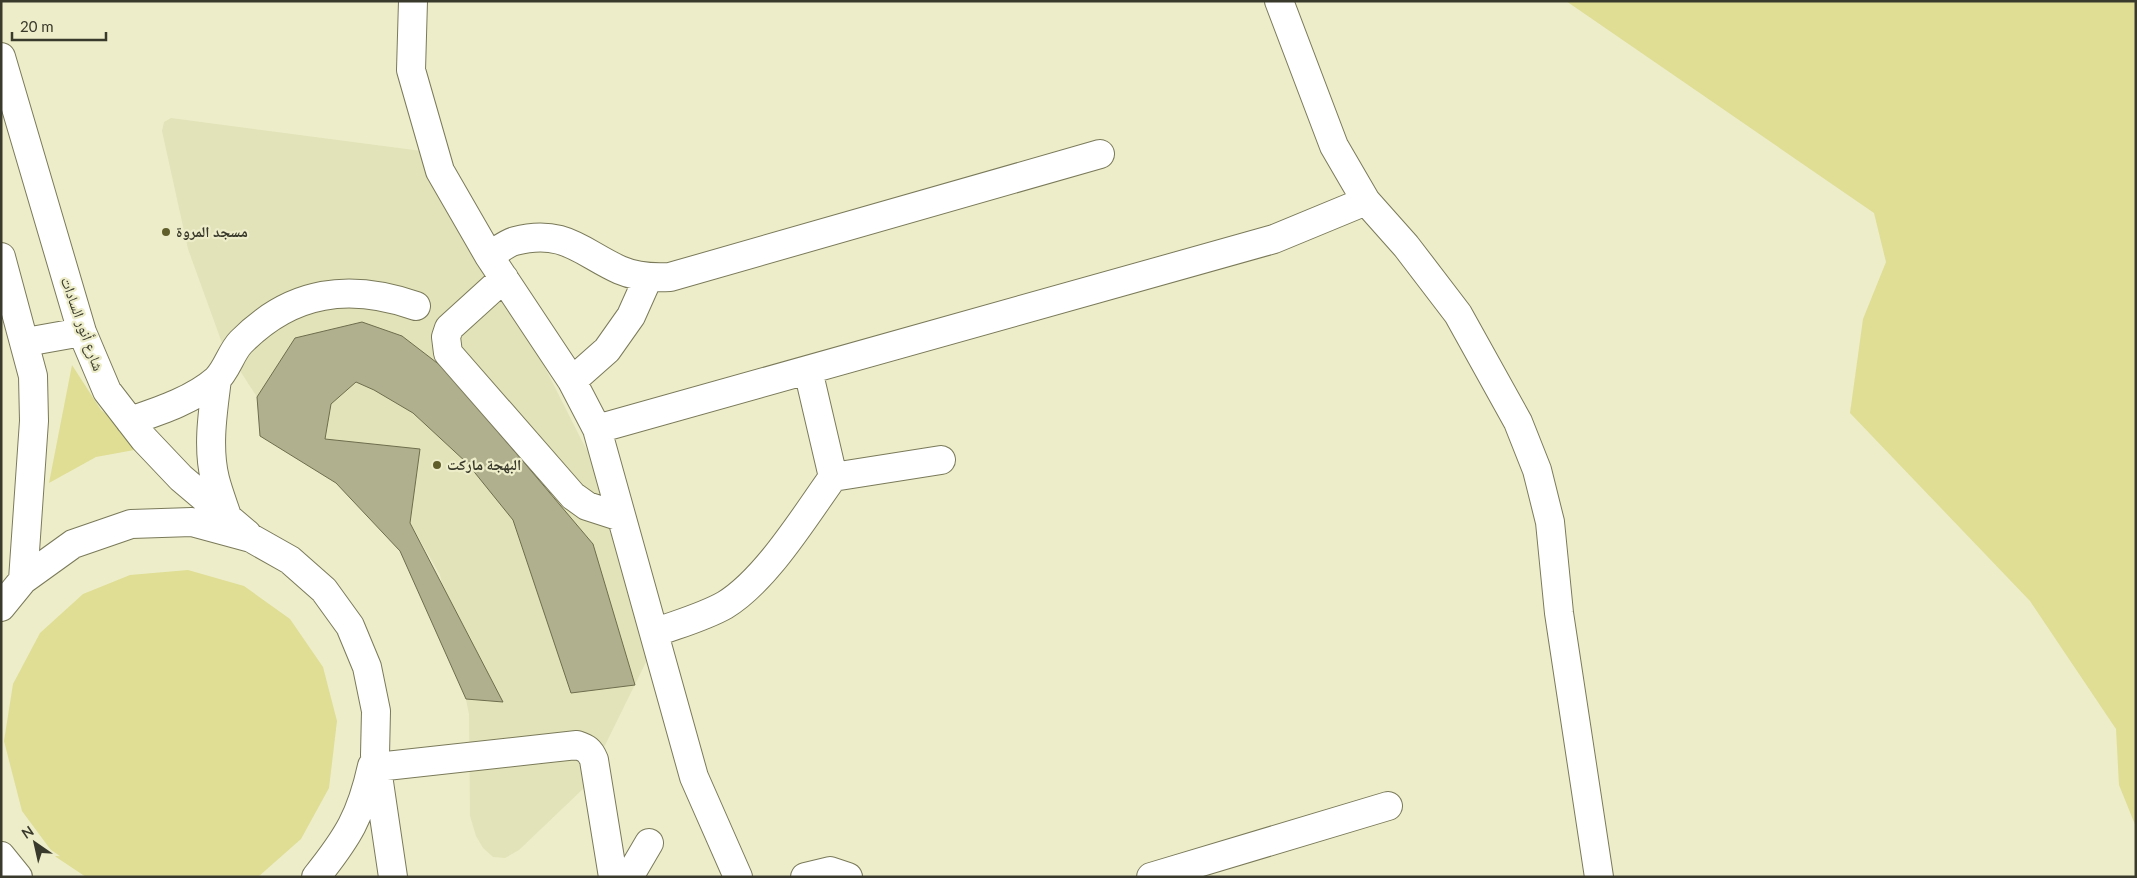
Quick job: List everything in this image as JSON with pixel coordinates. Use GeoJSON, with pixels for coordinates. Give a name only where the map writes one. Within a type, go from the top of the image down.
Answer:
{"type":"FeatureCollection","features":[{"type":"Feature","properties":{"kind":"street"},"geometry":{"type":"LineString","coordinates":[[413,1],[411,70],[440,171],[489,256],[572,381],[597,429],[694,777],[738,877]]}},
{"type":"Feature","properties":{"kind":"street"},"geometry":{"type":"LineString","coordinates":[[1279,1],[1334,146],[1366,201],[1406,246],[1458,314],[1518,422],[1537,470],[1550,522],[1560,623],[1599,877]]}},
{"type":"Feature","properties":{"kind":"street","name":"شارع أنور السادات"},"geometry":{"type":"LineString","coordinates":[[1,57],[82,332],[107,391],[130,421],[181,478],[252,538]]}},
{"type":"Feature","properties":{"kind":"street"},"geometry":{"type":"LineString","coordinates":[[489,256],[514,241],[546,238],[569,242],[621,270],[648,278],[670,277],[1100,154]]}},
{"type":"Feature","properties":{"kind":"street"},"geometry":{"type":"LineString","coordinates":[[597,429],[1274,239],[1366,201]]}},
{"type":"Feature","properties":{"kind":"street"},"geometry":{"type":"LineString","coordinates":[[1,257],[26,342],[33,376],[34,421],[23,580]]}},
{"type":"Feature","properties":{"kind":"street"},"geometry":{"type":"LineString","coordinates":[[504,278],[449,328],[446,337],[448,353],[573,496],[595,510],[621,517]]}},
{"type":"Feature","properties":{"kind":"street"},"geometry":{"type":"LineString","coordinates":[[572,381],[607,350],[631,316],[648,278]]}},
{"type":"Feature","properties":{"kind":"street"},"geometry":{"type":"LineString","coordinates":[[130,421],[176,404],[217,379],[240,342],[274,315],[313,297],[350,292],[388,296],[416,306]]}},
{"type":"Feature","properties":{"kind":"street"},"geometry":{"type":"LineString","coordinates":[[26,342],[82,332]]}},
{"type":"Feature","properties":{"kind":"street"},"geometry":{"type":"LineString","coordinates":[[808,370],[833,477]]}},
{"type":"Feature","properties":{"kind":"street"},"geometry":{"type":"LineString","coordinates":[[217,379],[212,445],[215,478],[227,516]]}},
{"type":"Feature","properties":{"kind":"street"},"geometry":{"type":"LineString","coordinates":[[654,633],[726,604],[748,587],[770,563],[833,477],[941,460]]}},
{"type":"Feature","properties":{"kind":"street"},"geometry":{"type":"LineString","coordinates":[[1,607],[23,580],[73,544],[131,524],[192,522],[252,538],[290,560],[317,584],[350,626],[367,667],[376,710],[376,761],[393,877]]}},
{"type":"Feature","properties":{"kind":"street"},"geometry":{"type":"LineString","coordinates":[[376,761],[577,745],[584,747],[590,751],[594,760],[613,877]]}},
{"type":"Feature","properties":{"kind":"street"},"geometry":{"type":"LineString","coordinates":[[316,877],[344,841],[364,800],[376,761]]}},
{"type":"Feature","properties":{"kind":"street"},"geometry":{"type":"LineString","coordinates":[[1151,877],[1388,806]]}},
{"type":"Feature","properties":{"kind":"street"},"geometry":{"type":"LineString","coordinates":[[629,877],[649,844]]}},
{"type":"Feature","properties":{"kind":"street"},"geometry":{"type":"LineString","coordinates":[[1,856],[18,877]]}},
{"type":"Feature","properties":{"kind":"street"},"geometry":{"type":"LineString","coordinates":[[805,877],[830,871],[848,877]]}},
{"type":"Feature","properties":{"kind":"shaded area"},"geometry":{"type":"Polygon","coordinates":[[[1566,1],[2136,1],[2136,827],[2119,785],[2116,729],[2030,601],[1850,413],[1863,319],[1886,262],[1874,213],[1566,1]]]}},
{"type":"Feature","properties":{"kind":"shaded area"},"geometry":{"type":"Polygon","coordinates":[[[171,118],[437,153],[582,441],[611,494],[648,658],[584,788],[519,850],[505,858],[493,857],[483,848],[476,836],[470,816],[469,714],[440,575],[410,523],[257,397],[222,343],[188,249],[162,131],[164,122],[171,118]]]}},
{"type":"Feature","properties":{"kind":"shaded area"},"geometry":{"type":"Polygon","coordinates":[[[72,365],[101,410],[145,448],[96,457],[49,483],[72,365]]]}},
{"type":"Feature","properties":{"kind":"shaded area"},"geometry":{"type":"Polygon","coordinates":[[[188,570],[244,586],[290,619],[323,667],[337,721],[329,788],[301,839],[258,877],[86,877],[56,857],[22,811],[4,741],[13,684],[40,633],[83,594],[130,575],[188,570]]]}},
{"type":"Feature","properties":{"kind":"building"},"geometry":{"type":"Polygon","coordinates":[[[362,322],[402,336],[445,369],[593,544],[635,685],[571,693],[513,520],[467,463],[413,413],[374,390],[356,382],[331,404],[325,439],[420,449],[410,523],[503,702],[466,699],[400,551],[336,483],[260,436],[257,397],[295,338],[362,322]]]}},
{"type":"Feature","properties":{"kind":"place","name":"مسجد المروة"},"geometry":{"type":"Point","coordinates":[166,232]}},
{"type":"Feature","properties":{"kind":"place","name":"البهجة ماركت"},"geometry":{"type":"Point","coordinates":[437,465]}}]}
